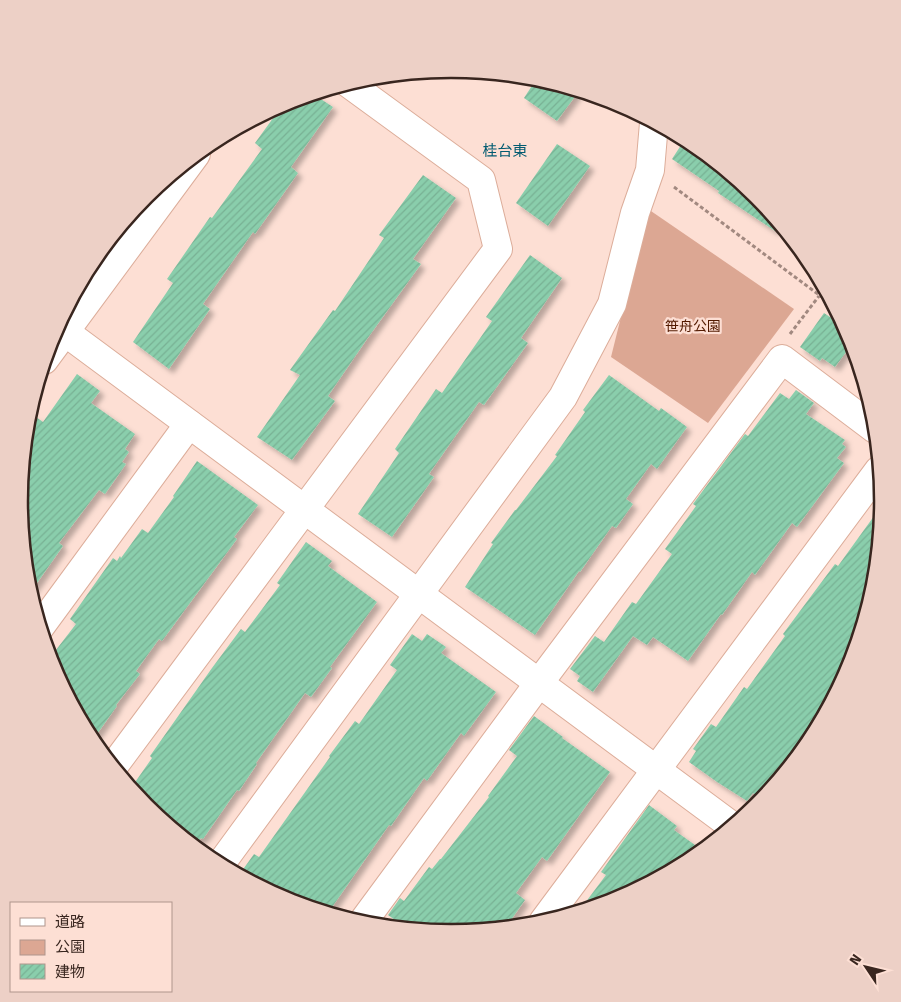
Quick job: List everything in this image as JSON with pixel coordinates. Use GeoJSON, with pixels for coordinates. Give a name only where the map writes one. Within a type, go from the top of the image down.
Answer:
{"type":"FeatureCollection","features":[{"type":"Feature","properties":{"kind":"street"},"geometry":{"type":"LineString","coordinates":[[117,762],[498,249],[481,180],[356,89]]}},
{"type":"Feature","properties":{"kind":"street"},"geometry":{"type":"LineString","coordinates":[[225,859],[563,398],[612,304],[635,213],[650,170],[653,130]]}},
{"type":"Feature","properties":{"kind":"street"},"geometry":{"type":"LineString","coordinates":[[69,319],[177,179]]}},
{"type":"Feature","properties":{"kind":"street"},"geometry":{"type":"LineString","coordinates":[[64,331],[726,822]]}},
{"type":"Feature","properties":{"kind":"street"},"geometry":{"type":"LineString","coordinates":[[367,916],[782,359],[866,422]]}},
{"type":"Feature","properties":{"kind":"street"},"geometry":{"type":"LineString","coordinates":[[45,620],[189,424]]}},
{"type":"Feature","properties":{"kind":"street"},"geometry":{"type":"LineString","coordinates":[[550,912],[873,478]]}},
{"type":"Feature","properties":{"kind":"path"},"geometry":{"type":"LineString","coordinates":[[650,170],[819,296],[780,348],[782,359]]}},
{"type":"Feature","properties":{"kind":"green space","name":"笹舟公園"},"geometry":{"type":"Polygon","coordinates":[[[648,209],[794,309],[708,423],[611,357],[648,209]]]}},
{"type":"Feature","properties":{"kind":"building"},"geometry":{"type":"Polygon","coordinates":[[[532,86],[575,97],[557,121],[524,98],[532,86]]]}},
{"type":"Feature","properties":{"kind":"building"},"geometry":{"type":"Polygon","coordinates":[[[320,98],[333,107],[291,167],[298,173],[255,234],[253,232],[203,304],[210,309],[169,369],[133,342],[173,283],[167,279],[210,217],[212,218],[262,149],[255,143],[274,117],[320,98]]]}},
{"type":"Feature","properties":{"kind":"building"},"geometry":{"type":"Polygon","coordinates":[[[557,144],[590,166],[548,226],[516,203],[557,144]]]}},
{"type":"Feature","properties":{"kind":"building"},"geometry":{"type":"Polygon","coordinates":[[[681,146],[686,149],[708,165],[750,202],[776,230],[718,193],[719,191],[672,159],[681,146]]]}},
{"type":"Feature","properties":{"kind":"building"},"geometry":{"type":"Polygon","coordinates":[[[423,175],[456,198],[413,259],[421,264],[328,396],[335,401],[292,460],[257,437],[300,375],[290,370],[333,310],[335,311],[384,238],[379,235],[423,175]]]}},
{"type":"Feature","properties":{"kind":"building"},"geometry":{"type":"Polygon","coordinates":[[[530,255],[562,278],[521,338],[528,343],[484,405],[479,402],[429,474],[434,477],[392,537],[358,514],[399,453],[395,449],[436,389],[442,393],[492,321],[486,317],[530,255]]]}},
{"type":"Feature","properties":{"kind":"building"},"geometry":{"type":"Polygon","coordinates":[[[824,313],[832,318],[846,352],[835,367],[822,358],[820,361],[800,347],[824,313]]]}},
{"type":"Feature","properties":{"kind":"building"},"geometry":{"type":"Polygon","coordinates":[[[77,374],[100,391],[91,403],[135,434],[125,449],[129,452],[122,462],[126,464],[105,494],[99,490],[59,543],[63,546],[36,584],[28,529],[28,473],[36,417],[43,422],[77,374]]]}},
{"type":"Feature","properties":{"kind":"building"},"geometry":{"type":"Polygon","coordinates":[[[609,375],[659,411],[661,408],[687,427],[657,469],[651,464],[626,499],[633,504],[616,528],[612,526],[535,635],[465,587],[493,544],[491,543],[557,456],[555,455],[585,412],[583,410],[609,375]]]}},
{"type":"Feature","properties":{"kind":"building"},"geometry":{"type":"Polygon","coordinates":[[[796,390],[814,403],[806,414],[845,440],[842,444],[846,447],[837,458],[844,463],[797,527],[792,523],[755,575],[752,572],[688,661],[653,637],[647,645],[633,636],[593,692],[577,681],[580,676],[570,669],[595,636],[604,642],[632,602],[636,604],[672,554],[665,549],[696,506],[693,504],[745,434],[748,436],[780,393],[789,399],[796,390]]]}},
{"type":"Feature","properties":{"kind":"building"},"geometry":{"type":"Polygon","coordinates":[[[197,461],[258,505],[234,537],[237,539],[162,641],[159,639],[136,671],[140,674],[97,733],[71,688],[55,651],[76,624],[70,619],[113,558],[117,561],[120,556],[121,558],[142,529],[148,533],[197,461]]]}},
{"type":"Feature","properties":{"kind":"building"},"geometry":{"type":"Polygon","coordinates":[[[873,517],[870,556],[859,610],[851,637],[830,688],[817,713],[786,759],[769,780],[755,794],[753,793],[747,801],[689,762],[696,751],[693,749],[711,724],[716,727],[744,687],[747,689],[785,636],[783,634],[835,564],[838,566],[873,517]]]}},
{"type":"Feature","properties":{"kind":"building"},"geometry":{"type":"Polygon","coordinates":[[[306,542],[332,561],[328,566],[377,602],[330,667],[332,668],[311,697],[305,693],[256,763],[239,791],[237,790],[203,839],[201,838],[199,841],[151,800],[135,783],[152,758],[150,756],[212,668],[241,629],[245,632],[280,585],[277,583],[306,542]]]}},
{"type":"Feature","properties":{"kind":"building"},"geometry":{"type":"Polygon","coordinates":[[[412,634],[422,641],[427,634],[446,647],[441,653],[496,692],[464,736],[461,733],[427,781],[424,778],[332,907],[289,892],[243,869],[254,854],[259,857],[355,721],[359,724],[397,670],[390,665],[412,634]]]}},
{"type":"Feature","properties":{"kind":"building"},"geometry":{"type":"Polygon","coordinates":[[[534,716],[610,772],[547,861],[542,857],[516,893],[525,900],[511,919],[450,924],[395,920],[388,915],[400,898],[404,901],[429,867],[432,869],[441,859],[489,797],[517,756],[509,750],[534,716]]]}},
{"type":"Feature","properties":{"kind":"building"},"geometry":{"type":"Polygon","coordinates":[[[649,805],[677,826],[674,830],[696,846],[638,880],[586,902],[606,875],[601,872],[649,805]]]}},
{"type":"Feature","properties":{"kind":"district","name":"桂台東"},"geometry":{"type":"Point","coordinates":[505,151]}}]}
